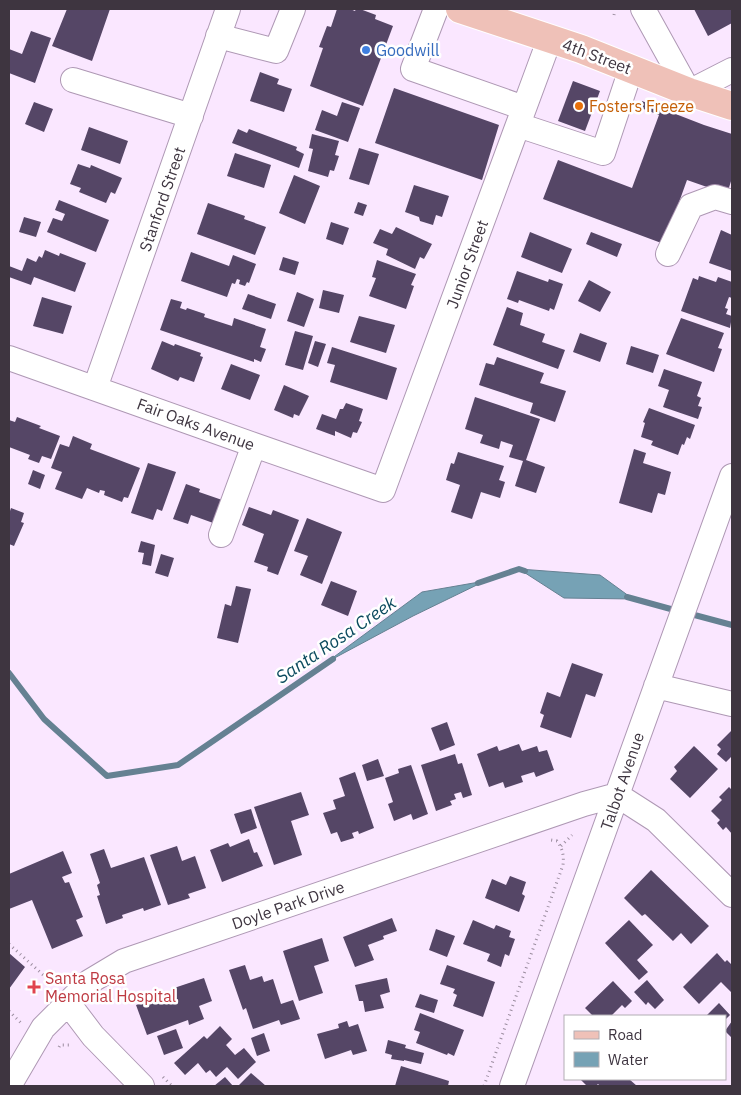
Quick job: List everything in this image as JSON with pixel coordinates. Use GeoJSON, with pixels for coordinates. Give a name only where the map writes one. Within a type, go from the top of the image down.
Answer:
{"type":"FeatureCollection","features":[{"type":"Feature","properties":{"kind":"main road","name":"4th Street"},"geometry":{"type":"LineString","coordinates":[[460,9],[495,14],[550,38],[689,92],[732,106]]}},
{"type":"Feature","properties":{"kind":"street","name":"Stanford Street"},"geometry":{"type":"LineString","coordinates":[[95,388],[228,9]]}},
{"type":"Feature","properties":{"kind":"street"},"geometry":{"type":"LineString","coordinates":[[218,36],[276,51],[293,9]]}},
{"type":"Feature","properties":{"kind":"street"},"geometry":{"type":"LineString","coordinates":[[436,9],[413,69],[603,153],[630,69]]}},
{"type":"Feature","properties":{"kind":"street"},"geometry":{"type":"LineString","coordinates":[[643,9],[689,92],[732,70]]}},
{"type":"Feature","properties":{"kind":"street","name":"Junior Street"},"geometry":{"type":"LineString","coordinates":[[383,490],[550,38]]}},
{"type":"Feature","properties":{"kind":"street"},"geometry":{"type":"LineString","coordinates":[[73,80],[191,116]]}},
{"type":"Feature","properties":{"kind":"street"},"geometry":{"type":"LineString","coordinates":[[668,254],[691,206],[715,197],[732,202]]}},
{"type":"Feature","properties":{"kind":"street","name":"Fair Oaks Avenue"},"geometry":{"type":"LineString","coordinates":[[9,358],[383,490]]}},
{"type":"Feature","properties":{"kind":"street"},"geometry":{"type":"LineString","coordinates":[[221,535],[254,445]]}},
{"type":"Feature","properties":{"kind":"street","name":"Talbot Avenue"},"geometry":{"type":"LineString","coordinates":[[515,1085],[658,678],[732,476]]}},
{"type":"Feature","properties":{"kind":"street"},"geometry":{"type":"LineString","coordinates":[[658,678],[732,704]]}},
{"type":"Feature","properties":{"kind":"street"},"geometry":{"type":"LineString","coordinates":[[617,795],[656,820],[732,895]]}},
{"type":"Feature","properties":{"kind":"street","name":"Doyle Park Drive"},"geometry":{"type":"LineString","coordinates":[[9,1086],[43,1028],[89,982],[124,962],[584,804],[617,795]]}},
{"type":"Feature","properties":{"kind":"street"},"geometry":{"type":"LineString","coordinates":[[68,1003],[92,1036],[151,1080]]}},
{"type":"Feature","properties":{"kind":"path"},"geometry":{"type":"LineString","coordinates":[[561,846],[572,835]]}},
{"type":"Feature","properties":{"kind":"path"},"geometry":{"type":"LineString","coordinates":[[484,1086],[562,865],[564,856],[561,846],[556,841],[550,840]]}},
{"type":"Feature","properties":{"kind":"path"},"geometry":{"type":"LineString","coordinates":[[9,944],[51,982]]}},
{"type":"Feature","properties":{"kind":"path"},"geometry":{"type":"LineString","coordinates":[[9,1011],[22,1024]]}},
{"type":"Feature","properties":{"kind":"path"},"geometry":{"type":"LineString","coordinates":[[54,1052],[60,1045],[76,1046],[92,1036]]}},
{"type":"Feature","properties":{"kind":"path"},"geometry":{"type":"LineString","coordinates":[[151,1080],[172,1086]]}},
{"type":"Feature","properties":{"kind":"water"},"geometry":{"type":"Polygon","coordinates":[[[519,569],[600,575],[633,599],[564,598],[519,569]]]}},
{"type":"Feature","properties":{"kind":"water"},"geometry":{"type":"Polygon","coordinates":[[[485,581],[413,616],[327,662],[422,592],[485,581]]]}},
{"type":"Feature","properties":{"kind":"building"},"geometry":{"type":"Polygon","coordinates":[[[67,9],[110,9],[92,61],[52,46],[67,9]]]}},
{"type":"Feature","properties":{"kind":"building"},"geometry":{"type":"Polygon","coordinates":[[[337,9],[355,11],[360,9],[376,15],[375,19],[393,26],[363,106],[310,86],[323,48],[319,47],[327,26],[331,27],[337,9]]]}},
{"type":"Feature","properties":{"kind":"building"},"geometry":{"type":"Polygon","coordinates":[[[694,9],[732,9],[732,23],[708,36],[694,9]]]}},
{"type":"Feature","properties":{"kind":"building"},"geometry":{"type":"Polygon","coordinates":[[[31,31],[51,38],[35,83],[9,73],[9,49],[22,54],[31,31]]]}},
{"type":"Feature","properties":{"kind":"building"},"geometry":{"type":"Polygon","coordinates":[[[260,72],[279,79],[277,84],[292,89],[284,112],[250,101],[260,72]]]}},
{"type":"Feature","properties":{"kind":"building","name":"Fosters Freeze"},"geometry":{"type":"Polygon","coordinates":[[[573,81],[600,91],[585,131],[558,121],[573,81]]]}},
{"type":"Feature","properties":{"kind":"building"},"geometry":{"type":"Polygon","coordinates":[[[394,88],[499,125],[482,180],[375,143],[394,88]]]}},
{"type":"Feature","properties":{"kind":"building"},"geometry":{"type":"Polygon","coordinates":[[[642,101],[732,134],[732,178],[727,194],[687,180],[664,244],[543,199],[558,160],[632,188],[659,115],[641,108],[642,101]]]}},
{"type":"Feature","properties":{"kind":"building"},"geometry":{"type":"Polygon","coordinates":[[[34,102],[53,109],[44,132],[25,124],[34,102]]]}},
{"type":"Feature","properties":{"kind":"building"},"geometry":{"type":"Polygon","coordinates":[[[342,102],[360,108],[348,142],[315,130],[322,110],[337,116],[342,102]]]}},
{"type":"Feature","properties":{"kind":"building"},"geometry":{"type":"Polygon","coordinates":[[[89,127],[128,141],[120,164],[81,150],[89,127]]]}},
{"type":"Feature","properties":{"kind":"building"},"geometry":{"type":"Polygon","coordinates":[[[238,129],[247,133],[249,129],[297,147],[296,150],[304,154],[299,168],[232,143],[238,129]]]}},
{"type":"Feature","properties":{"kind":"building"},"geometry":{"type":"Polygon","coordinates":[[[312,134],[339,141],[335,155],[339,156],[334,171],[330,170],[328,177],[308,171],[313,149],[309,148],[312,134]]]}},
{"type":"Feature","properties":{"kind":"building"},"geometry":{"type":"Polygon","coordinates":[[[359,148],[379,154],[369,185],[349,179],[359,148]]]}},
{"type":"Feature","properties":{"kind":"building"},"geometry":{"type":"Polygon","coordinates":[[[235,153],[271,165],[264,188],[227,176],[235,153]]]}},
{"type":"Feature","properties":{"kind":"building"},"geometry":{"type":"Polygon","coordinates":[[[78,164],[90,168],[91,165],[122,178],[115,194],[111,192],[106,203],[79,192],[81,188],[70,184],[78,164]]]}},
{"type":"Feature","properties":{"kind":"building"},"geometry":{"type":"Polygon","coordinates":[[[294,175],[320,186],[305,224],[279,213],[294,175]]]}},
{"type":"Feature","properties":{"kind":"building"},"geometry":{"type":"Polygon","coordinates":[[[414,185],[449,196],[442,217],[436,215],[433,225],[420,221],[419,217],[405,212],[414,185]]]}},
{"type":"Feature","properties":{"kind":"building"},"geometry":{"type":"Polygon","coordinates":[[[59,200],[109,220],[96,252],[47,232],[53,218],[62,221],[65,214],[55,210],[59,200]]]}},
{"type":"Feature","properties":{"kind":"building"},"geometry":{"type":"Polygon","coordinates":[[[358,202],[367,205],[363,216],[354,213],[358,202]]]}},
{"type":"Feature","properties":{"kind":"building"},"geometry":{"type":"Polygon","coordinates":[[[208,203],[245,216],[244,219],[266,227],[255,255],[197,234],[208,203]]]}},
{"type":"Feature","properties":{"kind":"building"},"geometry":{"type":"Polygon","coordinates":[[[24,217],[41,222],[36,237],[19,232],[24,217]]]}},
{"type":"Feature","properties":{"kind":"building"},"geometry":{"type":"Polygon","coordinates":[[[331,222],[349,228],[343,245],[326,239],[331,222]]]}},
{"type":"Feature","properties":{"kind":"building"},"geometry":{"type":"Polygon","coordinates":[[[396,227],[432,244],[424,259],[420,257],[415,269],[386,255],[388,249],[373,243],[380,229],[392,234],[396,227]]]}},
{"type":"Feature","properties":{"kind":"building"},"geometry":{"type":"Polygon","coordinates":[[[721,230],[732,235],[732,271],[709,263],[721,230]]]}},
{"type":"Feature","properties":{"kind":"building"},"geometry":{"type":"Polygon","coordinates":[[[530,232],[572,249],[562,273],[521,257],[530,232]]]}},
{"type":"Feature","properties":{"kind":"building"},"geometry":{"type":"Polygon","coordinates":[[[591,232],[622,244],[617,257],[586,244],[591,232]]]}},
{"type":"Feature","properties":{"kind":"building"},"geometry":{"type":"Polygon","coordinates":[[[45,250],[59,256],[60,253],[86,263],[75,292],[34,277],[31,285],[9,277],[9,266],[22,271],[27,258],[36,262],[39,256],[42,258],[45,250]]]}},
{"type":"Feature","properties":{"kind":"building"},"geometry":{"type":"Polygon","coordinates":[[[191,252],[229,266],[233,255],[256,264],[249,283],[247,282],[245,286],[239,284],[240,280],[237,279],[235,284],[232,283],[227,297],[181,281],[191,252]]]}},
{"type":"Feature","properties":{"kind":"building"},"geometry":{"type":"Polygon","coordinates":[[[283,257],[299,262],[295,275],[279,270],[283,257]]]}},
{"type":"Feature","properties":{"kind":"building"},"geometry":{"type":"Polygon","coordinates":[[[377,260],[416,274],[411,285],[414,286],[406,309],[369,296],[376,278],[372,277],[377,260]]]}},
{"type":"Feature","properties":{"kind":"building"},"geometry":{"type":"Polygon","coordinates":[[[517,271],[548,282],[549,279],[563,284],[554,310],[550,308],[549,311],[519,300],[518,303],[507,299],[517,271]]]}},
{"type":"Feature","properties":{"kind":"building"},"geometry":{"type":"Polygon","coordinates":[[[699,276],[716,282],[718,277],[732,282],[732,298],[729,297],[725,308],[728,309],[726,314],[732,316],[730,328],[681,311],[693,278],[698,280],[699,276]]]}},
{"type":"Feature","properties":{"kind":"building"},"geometry":{"type":"Polygon","coordinates":[[[589,280],[611,292],[600,312],[578,301],[589,280]]]}},
{"type":"Feature","properties":{"kind":"building"},"geometry":{"type":"Polygon","coordinates":[[[323,290],[344,295],[339,313],[319,308],[323,290]]]}},
{"type":"Feature","properties":{"kind":"building"},"geometry":{"type":"Polygon","coordinates":[[[297,292],[314,299],[304,327],[287,321],[297,292]]]}},
{"type":"Feature","properties":{"kind":"building"},"geometry":{"type":"Polygon","coordinates":[[[248,294],[276,304],[271,319],[242,309],[248,294]]]}},
{"type":"Feature","properties":{"kind":"building"},"geometry":{"type":"Polygon","coordinates":[[[42,297],[72,306],[63,334],[33,326],[42,297]]]}},
{"type":"Feature","properties":{"kind":"building"},"geometry":{"type":"Polygon","coordinates":[[[171,299],[182,302],[180,308],[186,310],[187,308],[205,314],[204,317],[232,326],[234,318],[266,329],[260,347],[266,349],[261,362],[254,359],[254,362],[160,330],[171,299]]]}},
{"type":"Feature","properties":{"kind":"building"},"geometry":{"type":"Polygon","coordinates":[[[507,307],[523,313],[520,325],[545,334],[542,342],[565,350],[558,369],[493,345],[507,307]]]}},
{"type":"Feature","properties":{"kind":"building"},"geometry":{"type":"Polygon","coordinates":[[[359,316],[395,325],[386,353],[350,342],[359,316]]]}},
{"type":"Feature","properties":{"kind":"building"},"geometry":{"type":"Polygon","coordinates":[[[681,318],[724,333],[718,348],[722,349],[714,372],[666,354],[681,318]]]}},
{"type":"Feature","properties":{"kind":"building"},"geometry":{"type":"Polygon","coordinates":[[[295,331],[313,336],[303,370],[285,365],[295,331]]]}},
{"type":"Feature","properties":{"kind":"building"},"geometry":{"type":"Polygon","coordinates":[[[580,333],[607,343],[600,362],[573,352],[580,333]]]}},
{"type":"Feature","properties":{"kind":"building"},"geometry":{"type":"Polygon","coordinates":[[[162,341],[201,353],[200,356],[203,357],[194,382],[180,377],[178,381],[151,369],[162,341]]]}},
{"type":"Feature","properties":{"kind":"building"},"geometry":{"type":"Polygon","coordinates":[[[315,341],[326,344],[318,367],[308,363],[315,341]]]}},
{"type":"Feature","properties":{"kind":"building"},"geometry":{"type":"Polygon","coordinates":[[[631,346],[659,355],[653,373],[626,364],[631,346]]]}},
{"type":"Feature","properties":{"kind":"building"},"geometry":{"type":"Polygon","coordinates":[[[332,347],[397,368],[387,400],[330,382],[335,365],[327,363],[332,347]]]}},
{"type":"Feature","properties":{"kind":"building"},"geometry":{"type":"Polygon","coordinates":[[[497,357],[544,373],[540,383],[566,391],[555,422],[530,413],[533,403],[479,385],[486,363],[494,365],[497,357]]]}},
{"type":"Feature","properties":{"kind":"building"},"geometry":{"type":"Polygon","coordinates":[[[231,364],[260,375],[250,400],[221,389],[231,364]]]}},
{"type":"Feature","properties":{"kind":"building"},"geometry":{"type":"Polygon","coordinates":[[[664,369],[702,382],[697,396],[701,398],[698,406],[702,407],[698,419],[663,407],[669,390],[658,386],[664,369]]]}},
{"type":"Feature","properties":{"kind":"building"},"geometry":{"type":"Polygon","coordinates":[[[284,385],[309,396],[299,416],[294,414],[293,418],[274,410],[284,385]]]}},
{"type":"Feature","properties":{"kind":"building"},"geometry":{"type":"Polygon","coordinates":[[[475,397],[540,419],[526,460],[545,467],[536,493],[515,486],[523,461],[509,457],[513,445],[501,441],[499,449],[480,443],[483,435],[465,429],[475,397]]]}},
{"type":"Feature","properties":{"kind":"building"},"geometry":{"type":"Polygon","coordinates":[[[346,403],[363,409],[359,421],[362,422],[357,433],[353,432],[351,438],[335,431],[335,436],[316,429],[322,414],[336,419],[340,409],[343,409],[346,403]]]}},
{"type":"Feature","properties":{"kind":"building"},"geometry":{"type":"Polygon","coordinates":[[[649,408],[695,425],[690,439],[687,437],[678,455],[651,445],[653,441],[641,437],[645,423],[643,422],[649,408]]]}},
{"type":"Feature","properties":{"kind":"building"},"geometry":{"type":"Polygon","coordinates":[[[17,417],[60,436],[51,459],[42,456],[39,463],[28,459],[30,455],[9,447],[9,420],[15,422],[17,417]]]}},
{"type":"Feature","properties":{"kind":"building"},"geometry":{"type":"Polygon","coordinates":[[[73,436],[92,444],[90,449],[140,468],[128,498],[124,497],[122,502],[104,495],[105,491],[100,490],[99,493],[87,488],[82,499],[55,489],[62,472],[51,468],[60,444],[69,447],[73,436]]]}},
{"type":"Feature","properties":{"kind":"building"},"geometry":{"type":"Polygon","coordinates":[[[634,449],[646,453],[643,463],[671,472],[665,495],[658,493],[652,513],[619,503],[634,449]]]}},
{"type":"Feature","properties":{"kind":"building"},"geometry":{"type":"Polygon","coordinates":[[[458,452],[504,466],[499,480],[505,482],[500,498],[481,492],[472,519],[451,512],[460,485],[446,480],[451,463],[454,464],[458,452]]]}},
{"type":"Feature","properties":{"kind":"building"},"geometry":{"type":"Polygon","coordinates":[[[148,463],[176,472],[162,511],[157,509],[153,520],[131,513],[148,463]]]}},
{"type":"Feature","properties":{"kind":"building"},"geometry":{"type":"Polygon","coordinates":[[[33,470],[45,475],[40,489],[28,484],[33,470]]]}},
{"type":"Feature","properties":{"kind":"building"},"geometry":{"type":"Polygon","coordinates":[[[186,484],[200,489],[199,492],[225,501],[216,524],[191,515],[188,524],[173,519],[186,484]]]}},
{"type":"Feature","properties":{"kind":"building"},"geometry":{"type":"Polygon","coordinates":[[[249,507],[271,515],[273,510],[299,520],[278,575],[267,571],[268,567],[254,562],[264,534],[242,525],[249,507]]]}},
{"type":"Feature","properties":{"kind":"building"},"geometry":{"type":"Polygon","coordinates":[[[11,508],[24,513],[21,522],[24,523],[14,546],[9,544],[9,514],[11,508]]]}},
{"type":"Feature","properties":{"kind":"building"},"geometry":{"type":"Polygon","coordinates":[[[307,518],[342,532],[322,584],[300,575],[308,556],[294,551],[307,518]]]}},
{"type":"Feature","properties":{"kind":"building"},"geometry":{"type":"Polygon","coordinates":[[[141,541],[155,545],[151,566],[142,564],[144,553],[138,552],[141,541]]]}},
{"type":"Feature","properties":{"kind":"building"},"geometry":{"type":"Polygon","coordinates":[[[161,554],[174,558],[168,577],[155,573],[161,554]]]}},
{"type":"Feature","properties":{"kind":"building"},"geometry":{"type":"Polygon","coordinates":[[[331,581],[357,591],[348,616],[321,605],[331,581]]]}},
{"type":"Feature","properties":{"kind":"building"},"geometry":{"type":"Polygon","coordinates":[[[236,586],[251,589],[238,643],[217,638],[225,604],[231,606],[236,586]]]}},
{"type":"Feature","properties":{"kind":"building"},"geometry":{"type":"Polygon","coordinates":[[[572,663],[603,674],[595,697],[586,694],[571,738],[540,727],[544,715],[540,713],[547,692],[560,697],[572,663]]]}},
{"type":"Feature","properties":{"kind":"building"},"geometry":{"type":"Polygon","coordinates":[[[447,722],[455,745],[440,751],[431,728],[447,722]]]}},
{"type":"Feature","properties":{"kind":"building"},"geometry":{"type":"Polygon","coordinates":[[[732,730],[732,758],[726,762],[717,754],[721,749],[717,745],[732,730]]]}},
{"type":"Feature","properties":{"kind":"building"},"geometry":{"type":"Polygon","coordinates":[[[519,744],[522,751],[537,746],[539,752],[547,750],[554,770],[536,777],[534,772],[521,776],[523,782],[505,788],[503,782],[489,787],[477,754],[497,746],[499,751],[519,744]]]}},
{"type":"Feature","properties":{"kind":"building"},"geometry":{"type":"Polygon","coordinates":[[[694,746],[718,769],[690,798],[670,779],[677,771],[674,767],[694,746]]]}},
{"type":"Feature","properties":{"kind":"building"},"geometry":{"type":"Polygon","coordinates":[[[455,754],[458,764],[462,763],[472,795],[463,798],[461,792],[454,794],[456,799],[450,801],[452,805],[436,811],[421,765],[455,754]]]}},
{"type":"Feature","properties":{"kind":"building"},"geometry":{"type":"Polygon","coordinates":[[[378,759],[384,776],[367,781],[362,765],[378,759]]]}},
{"type":"Feature","properties":{"kind":"building"},"geometry":{"type":"Polygon","coordinates":[[[411,765],[428,814],[413,820],[411,814],[394,821],[388,804],[393,802],[385,778],[399,773],[398,769],[411,765]]]}},
{"type":"Feature","properties":{"kind":"building"},"geometry":{"type":"Polygon","coordinates":[[[355,772],[374,828],[359,834],[358,831],[352,833],[354,838],[341,842],[337,832],[331,834],[323,813],[336,809],[333,800],[345,796],[339,778],[355,772]]]}},
{"type":"Feature","properties":{"kind":"building"},"geometry":{"type":"Polygon","coordinates":[[[729,787],[732,790],[732,834],[726,827],[723,830],[717,823],[720,820],[711,811],[722,800],[719,797],[729,787]]]}},
{"type":"Feature","properties":{"kind":"building"},"geometry":{"type":"Polygon","coordinates":[[[301,792],[309,815],[291,821],[302,855],[274,865],[254,807],[301,792]]]}},
{"type":"Feature","properties":{"kind":"building"},"geometry":{"type":"Polygon","coordinates":[[[251,809],[257,828],[241,834],[234,814],[251,809]]]}},
{"type":"Feature","properties":{"kind":"building"},"geometry":{"type":"Polygon","coordinates":[[[249,839],[254,853],[257,852],[263,866],[222,882],[210,850],[228,843],[230,847],[249,839]]]}},
{"type":"Feature","properties":{"kind":"building"},"geometry":{"type":"Polygon","coordinates":[[[177,846],[182,861],[195,856],[206,888],[188,894],[190,898],[168,905],[150,855],[177,846]]]}},
{"type":"Feature","properties":{"kind":"building"},"geometry":{"type":"Polygon","coordinates":[[[104,849],[111,868],[144,857],[161,905],[144,911],[143,908],[122,915],[123,918],[106,924],[97,896],[100,895],[97,885],[100,883],[90,854],[104,849]]]}},
{"type":"Feature","properties":{"kind":"building"},"geometry":{"type":"Polygon","coordinates":[[[63,851],[72,873],[62,877],[65,883],[69,882],[83,917],[76,920],[83,936],[52,949],[32,900],[9,909],[9,874],[63,851]]]}},
{"type":"Feature","properties":{"kind":"building"},"geometry":{"type":"Polygon","coordinates":[[[651,870],[709,926],[691,944],[681,933],[673,941],[645,914],[642,916],[624,898],[651,870]]]}},
{"type":"Feature","properties":{"kind":"building"},"geometry":{"type":"Polygon","coordinates":[[[510,876],[526,882],[522,894],[525,896],[519,912],[485,898],[492,879],[506,885],[510,876]]]}},
{"type":"Feature","properties":{"kind":"building"},"geometry":{"type":"Polygon","coordinates":[[[392,918],[397,931],[383,936],[384,939],[368,945],[374,960],[355,967],[343,937],[392,918]]]}},
{"type":"Feature","properties":{"kind":"building"},"geometry":{"type":"Polygon","coordinates":[[[473,920],[494,929],[496,925],[511,931],[509,937],[515,939],[509,956],[505,954],[501,967],[487,961],[490,954],[463,944],[473,920]]]}},
{"type":"Feature","properties":{"kind":"building"},"geometry":{"type":"Polygon","coordinates":[[[629,920],[653,945],[637,960],[648,972],[639,980],[605,943],[629,920]]]}},
{"type":"Feature","properties":{"kind":"building"},"geometry":{"type":"Polygon","coordinates":[[[436,929],[455,936],[447,957],[429,950],[436,929]]]}},
{"type":"Feature","properties":{"kind":"building"},"geometry":{"type":"Polygon","coordinates":[[[322,938],[329,961],[314,966],[323,993],[299,1001],[283,951],[322,938]]]}},
{"type":"Feature","properties":{"kind":"building"},"geometry":{"type":"Polygon","coordinates":[[[9,953],[25,967],[9,989],[9,953]]]}},
{"type":"Feature","properties":{"kind":"building"},"geometry":{"type":"Polygon","coordinates":[[[717,953],[725,962],[727,960],[732,965],[732,990],[731,992],[721,982],[699,1004],[683,987],[717,953]]]}},
{"type":"Feature","properties":{"kind":"building"},"geometry":{"type":"Polygon","coordinates":[[[245,965],[250,980],[262,976],[264,982],[273,979],[281,1004],[293,1000],[300,1019],[281,1025],[279,1020],[253,1029],[246,1008],[243,1010],[229,970],[245,965]]]}},
{"type":"Feature","properties":{"kind":"building"},"geometry":{"type":"Polygon","coordinates":[[[447,965],[495,982],[483,1017],[453,1006],[457,995],[453,993],[455,989],[440,984],[447,965]]]}},
{"type":"Feature","properties":{"kind":"building"},"geometry":{"type":"Polygon","coordinates":[[[204,978],[212,1001],[199,1006],[204,1019],[189,1025],[188,1020],[147,1035],[136,1005],[175,993],[174,988],[204,978]]]}},
{"type":"Feature","properties":{"kind":"building"},"geometry":{"type":"Polygon","coordinates":[[[387,978],[390,992],[380,995],[384,1008],[365,1012],[363,1001],[359,1001],[355,985],[387,978]]]}},
{"type":"Feature","properties":{"kind":"building"},"geometry":{"type":"Polygon","coordinates":[[[647,980],[664,1000],[655,1009],[648,1002],[646,1005],[634,992],[647,980]]]}},
{"type":"Feature","properties":{"kind":"building"},"geometry":{"type":"Polygon","coordinates":[[[613,981],[632,1001],[625,1008],[622,1005],[612,1015],[592,1015],[585,1008],[613,981]]]}},
{"type":"Feature","properties":{"kind":"building"},"geometry":{"type":"Polygon","coordinates":[[[420,994],[438,1000],[434,1013],[415,1007],[420,994]]]}},
{"type":"Feature","properties":{"kind":"building"},"geometry":{"type":"Polygon","coordinates":[[[719,1003],[730,1015],[726,1019],[726,1015],[707,1015],[719,1003]]]}},
{"type":"Feature","properties":{"kind":"building"},"geometry":{"type":"Polygon","coordinates":[[[420,1013],[464,1030],[454,1056],[416,1043],[420,1032],[414,1030],[420,1013]]]}},
{"type":"Feature","properties":{"kind":"building"},"geometry":{"type":"Polygon","coordinates":[[[347,1021],[349,1027],[358,1024],[367,1051],[353,1055],[351,1050],[325,1059],[317,1034],[339,1028],[338,1024],[347,1021]]]}},
{"type":"Feature","properties":{"kind":"building"},"geometry":{"type":"Polygon","coordinates":[[[732,1021],[732,1038],[726,1030],[732,1021]]]}},
{"type":"Feature","properties":{"kind":"building"},"geometry":{"type":"Polygon","coordinates":[[[220,1026],[232,1039],[226,1045],[235,1055],[244,1048],[256,1062],[238,1079],[227,1067],[216,1077],[210,1070],[206,1073],[198,1063],[185,1075],[174,1063],[204,1036],[207,1039],[220,1026]]]}},
{"type":"Feature","properties":{"kind":"building"},"geometry":{"type":"Polygon","coordinates":[[[176,1029],[183,1048],[164,1055],[157,1036],[176,1029]]]}},
{"type":"Feature","properties":{"kind":"building"},"geometry":{"type":"Polygon","coordinates":[[[264,1033],[270,1051],[257,1056],[251,1038],[264,1033]]]}},
{"type":"Feature","properties":{"kind":"building"},"geometry":{"type":"Polygon","coordinates":[[[388,1040],[406,1045],[405,1048],[424,1053],[421,1064],[391,1059],[392,1055],[385,1053],[388,1040]]]}},
{"type":"Feature","properties":{"kind":"building"},"geometry":{"type":"Polygon","coordinates":[[[401,1066],[449,1081],[448,1086],[395,1086],[401,1066]]]}},
{"type":"Feature","properties":{"kind":"building"},"geometry":{"type":"Polygon","coordinates":[[[251,1073],[266,1086],[238,1086],[251,1073]]]}},
{"type":"Feature","properties":{"kind":"building"},"geometry":{"type":"Polygon","coordinates":[[[225,1077],[233,1086],[214,1086],[225,1077]]]}},
{"type":"Feature","properties":{"kind":"building"},"geometry":{"type":"Polygon","coordinates":[[[581,1080],[630,1080],[637,1086],[600,1086],[598,1084],[596,1086],[587,1086],[581,1080]]]}},
{"type":"Feature","properties":{"kind":"waterway","name":"Santa Rosa Creek"},"geometry":{"type":"LineString","coordinates":[[478,583],[519,569],[525,571]]}},
{"type":"Feature","properties":{"kind":"waterway","name":"Santa Rosa Creek"},"geometry":{"type":"LineString","coordinates":[[627,597],[678,611]]}},
{"type":"Feature","properties":{"kind":"waterway","name":"Santa Rosa Creek"},"geometry":{"type":"LineString","coordinates":[[687,613],[732,625]]}},
{"type":"Feature","properties":{"kind":"waterway","name":"Santa Rosa Creek"},"geometry":{"type":"LineString","coordinates":[[9,673],[44,719],[107,776],[178,765],[333,659]]}},
{"type":"Feature","properties":{"kind":"place","name":"Goodwill"},"geometry":{"type":"Point","coordinates":[366,50]}},
{"type":"Feature","properties":{"kind":"place","name":"Fosters Freeze"},"geometry":{"type":"Point","coordinates":[579,106]}},
{"type":"Feature","properties":{"kind":"place","name":"Santa Rosa Memorial Hospital"},"geometry":{"type":"Point","coordinates":[34,987]}}]}
